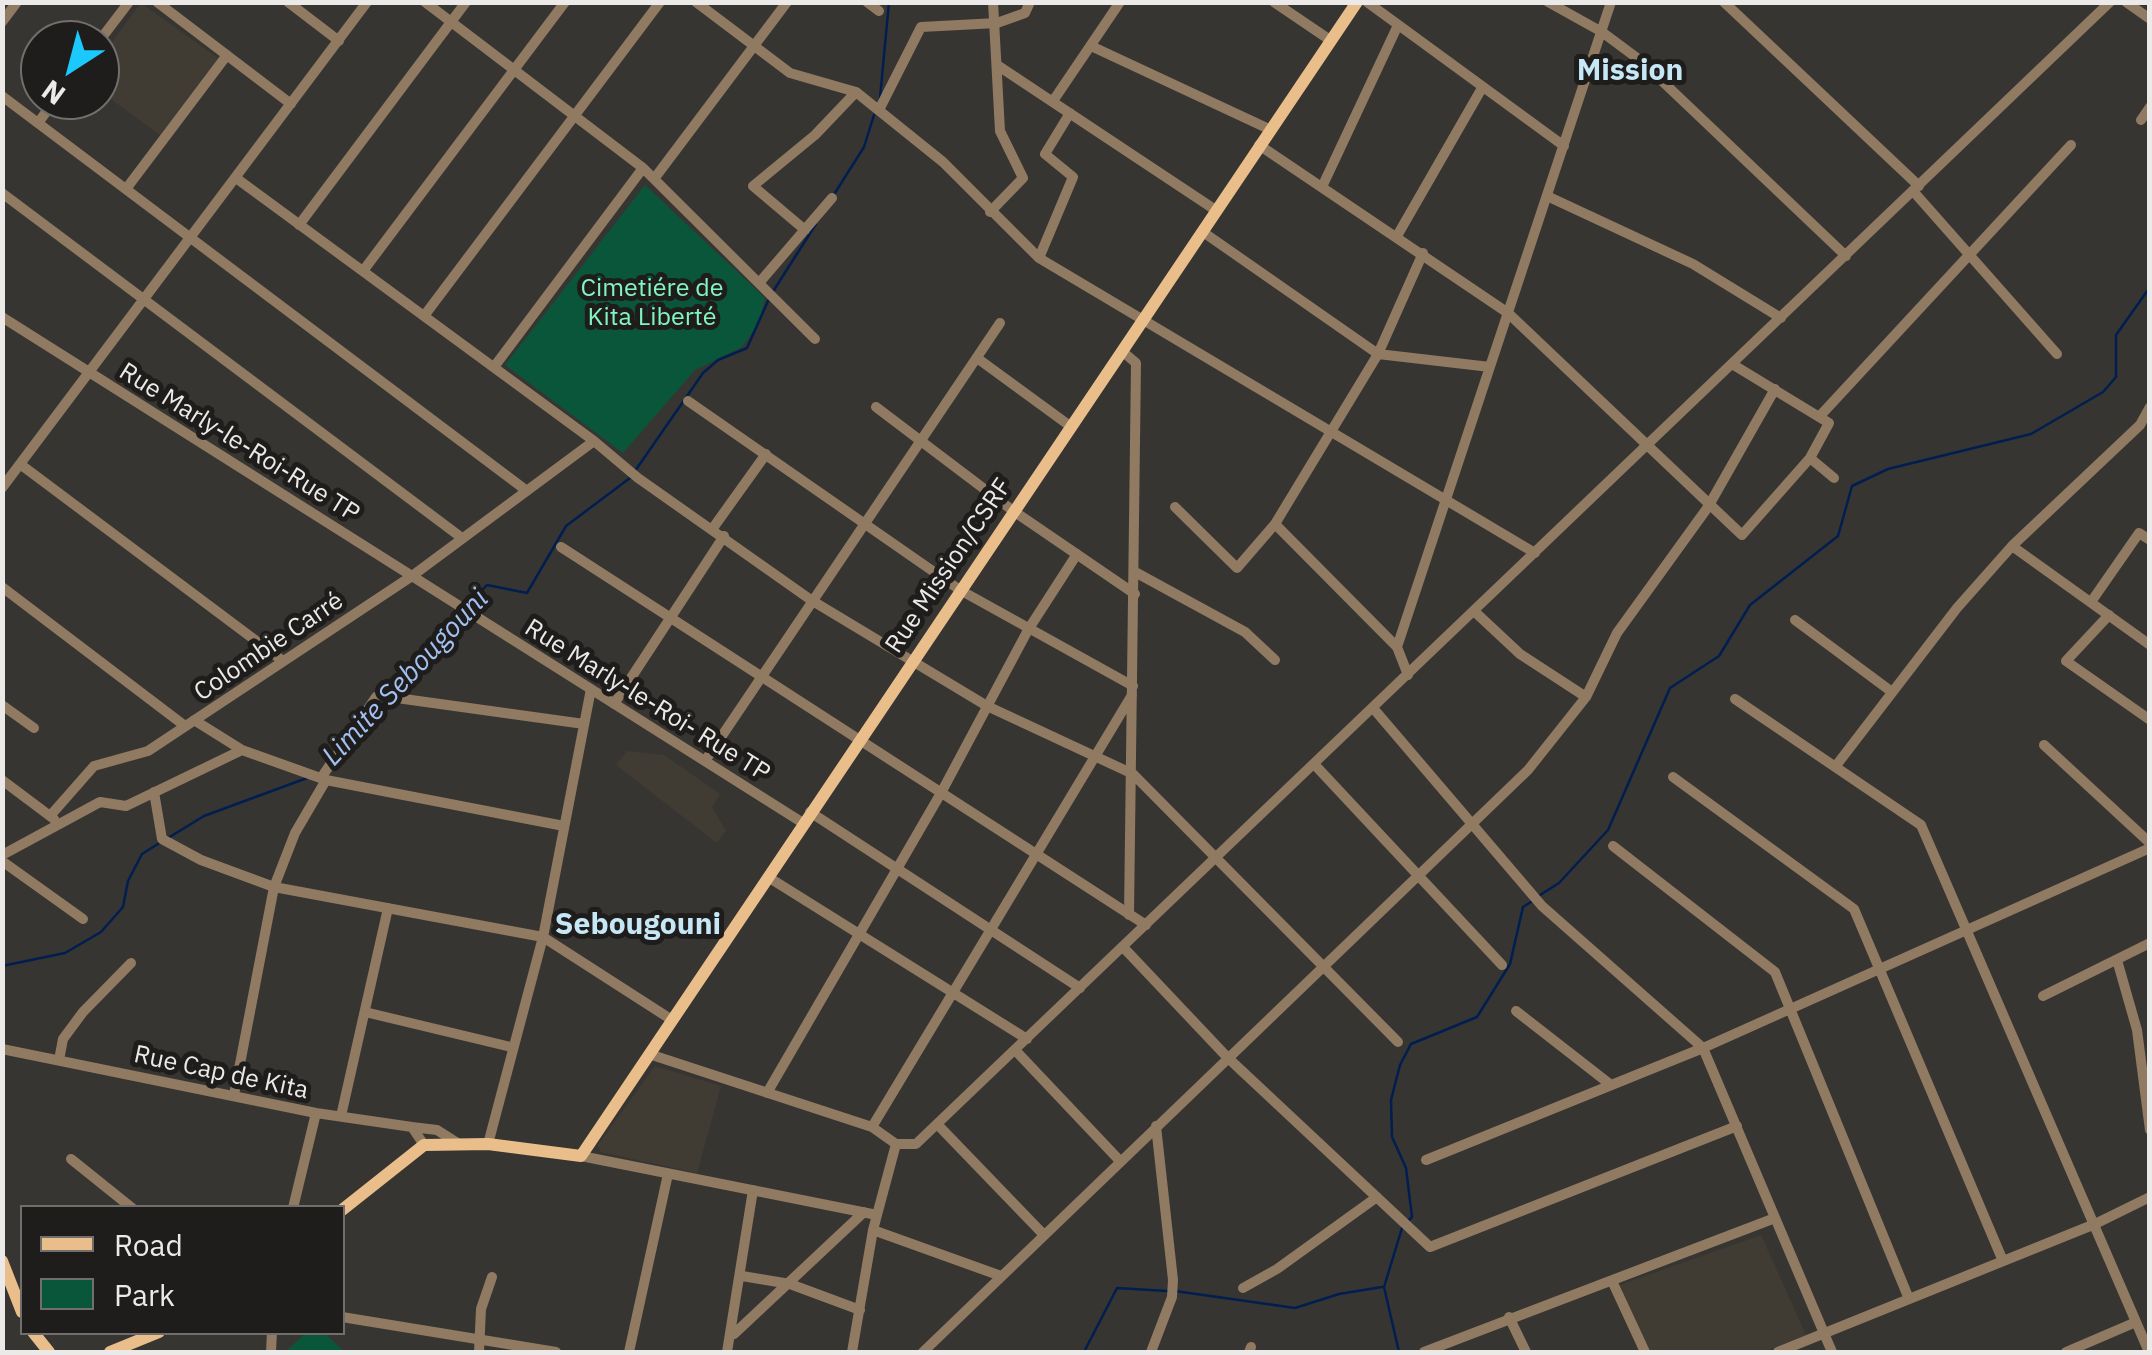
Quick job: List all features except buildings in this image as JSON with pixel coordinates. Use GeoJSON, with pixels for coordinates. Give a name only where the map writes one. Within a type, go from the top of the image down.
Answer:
{"type":"FeatureCollection","features":[{"type":"Feature","properties":{"kind":"main road","name":"Rue Mission/CSRF"},"geometry":{"type":"LineString","coordinates":[[581,1156],[1356,2]]}},
{"type":"Feature","properties":{"kind":"main road"},"geometry":{"type":"LineString","coordinates":[[345,1208],[424,1145],[488,1144],[581,1156]]}},
{"type":"Feature","properties":{"kind":"main road"},"geometry":{"type":"LineString","coordinates":[[2,1261],[20,1307]]}},
{"type":"Feature","properties":{"kind":"main road"},"geometry":{"type":"LineString","coordinates":[[110,1352],[152,1335]]}},
{"type":"Feature","properties":{"kind":"street"},"geometry":{"type":"LineString","coordinates":[[2,22],[17,2]]}},
{"type":"Feature","properties":{"kind":"street"},"geometry":{"type":"LineString","coordinates":[[157,2],[291,104]]}},
{"type":"Feature","properties":{"kind":"street"},"geometry":{"type":"LineString","coordinates":[[288,2],[339,41]]}},
{"type":"Feature","properties":{"kind":"street"},"geometry":{"type":"LineString","coordinates":[[2,488],[368,2]]}},
{"type":"Feature","properties":{"kind":"street"},"geometry":{"type":"LineString","coordinates":[[425,2],[644,168],[815,340]]}},
{"type":"Feature","properties":{"kind":"street"},"geometry":{"type":"LineString","coordinates":[[299,225],[466,2]]}},
{"type":"Feature","properties":{"kind":"street"},"geometry":{"type":"LineString","coordinates":[[362,271],[564,2]]}},
{"type":"Feature","properties":{"kind":"street"},"geometry":{"type":"LineString","coordinates":[[424,316],[660,2]]}},
{"type":"Feature","properties":{"kind":"street"},"geometry":{"type":"LineString","coordinates":[[696,2],[790,72],[856,92],[943,162],[1039,258],[1535,553]]}},
{"type":"Feature","properties":{"kind":"street"},"geometry":{"type":"LineString","coordinates":[[654,179],[787,2]]}},
{"type":"Feature","properties":{"kind":"street"},"geometry":{"type":"LineString","coordinates":[[868,2],[879,12]]}},
{"type":"Feature","properties":{"kind":"street"},"geometry":{"type":"LineString","coordinates":[[990,212],[1023,178],[1000,131],[997,24],[992,2]]}},
{"type":"Feature","properties":{"kind":"street"},"geometry":{"type":"LineString","coordinates":[[879,110],[921,26],[997,24],[1025,13],[1030,2]]}},
{"type":"Feature","properties":{"kind":"street"},"geometry":{"type":"LineString","coordinates":[[1052,101],[1120,2]]}},
{"type":"Feature","properties":{"kind":"street"},"geometry":{"type":"LineString","coordinates":[[1274,2],[1330,40]]}},
{"type":"Feature","properties":{"kind":"street"},"geometry":{"type":"LineString","coordinates":[[1367,2],[1564,146]]}},
{"type":"Feature","properties":{"kind":"street"},"geometry":{"type":"LineString","coordinates":[[1548,2],[1602,32],[1641,61],[1846,256]]}},
{"type":"Feature","properties":{"kind":"street"},"geometry":{"type":"LineString","coordinates":[[1397,647],[1611,2]]}},
{"type":"Feature","properties":{"kind":"street"},"geometry":{"type":"LineString","coordinates":[[1724,2],[1916,188],[2057,354]]}},
{"type":"Feature","properties":{"kind":"street"},"geometry":{"type":"LineString","coordinates":[[649,1054],[872,1127],[896,1144],[916,1144],[2110,2]]}},
{"type":"Feature","properties":{"kind":"street"},"geometry":{"type":"LineString","coordinates":[[2126,2],[2150,19]]}},
{"type":"Feature","properties":{"kind":"street"},"geometry":{"type":"LineString","coordinates":[[1322,186],[1398,25]]}},
{"type":"Feature","properties":{"kind":"street"},"geometry":{"type":"LineString","coordinates":[[1091,46],[1269,129]]}},
{"type":"Feature","properties":{"kind":"street"},"geometry":{"type":"LineString","coordinates":[[126,189],[227,55]]}},
{"type":"Feature","properties":{"kind":"street"},"geometry":{"type":"LineString","coordinates":[[997,65],[1217,211]]}},
{"type":"Feature","properties":{"kind":"street"},"geometry":{"type":"LineString","coordinates":[[1397,236],[1482,88]]}},
{"type":"Feature","properties":{"kind":"street"},"geometry":{"type":"LineString","coordinates":[[805,230],[753,186],[814,135],[856,92]]}},
{"type":"Feature","properties":{"kind":"street"},"geometry":{"type":"LineString","coordinates":[[2,96],[527,491]]}},
{"type":"Feature","properties":{"kind":"street"},"geometry":{"type":"LineString","coordinates":[[2140,120],[2150,106]]}},
{"type":"Feature","properties":{"kind":"street"},"geometry":{"type":"LineString","coordinates":[[1039,258],[1073,177],[1045,154],[1070,113]]}},
{"type":"Feature","properties":{"kind":"street"},"geometry":{"type":"LineString","coordinates":[[1259,145],[1508,313],[1742,536],[1810,458],[1829,423],[1732,364]]}},
{"type":"Feature","properties":{"kind":"street"},"geometry":{"type":"LineString","coordinates":[[1819,417],[2071,145]]}},
{"type":"Feature","properties":{"kind":"street"},"geometry":{"type":"LineString","coordinates":[[494,367],[644,168]]}},
{"type":"Feature","properties":{"kind":"street"},"geometry":{"type":"LineString","coordinates":[[236,178],[594,441],[638,478],[811,600],[988,706],[1133,774],[1398,1042]]}},
{"type":"Feature","properties":{"kind":"street"},"geometry":{"type":"LineString","coordinates":[[2,193],[462,538]]}},
{"type":"Feature","properties":{"kind":"street"},"geometry":{"type":"LineString","coordinates":[[1547,196],[1693,264],[1780,318]]}},
{"type":"Feature","properties":{"kind":"street"},"geometry":{"type":"LineString","coordinates":[[759,283],[832,198]]}},
{"type":"Feature","properties":{"kind":"street"},"geometry":{"type":"LineString","coordinates":[[1203,232],[1378,354],[1490,367]]}},
{"type":"Feature","properties":{"kind":"street"},"geometry":{"type":"LineString","coordinates":[[1175,507],[1238,568],[1275,524],[1378,354],[1423,253]]}},
{"type":"Feature","properties":{"kind":"street","name":"Rue Marly-le-Roi-Rue TP"},"geometry":{"type":"LineString","coordinates":[[2,317],[468,614]]}},
{"type":"Feature","properties":{"kind":"street"},"geometry":{"type":"LineString","coordinates":[[706,762],[1000,323]]}},
{"type":"Feature","properties":{"kind":"street"},"geometry":{"type":"LineString","coordinates":[[1122,351],[1136,363],[1129,915]]}},
{"type":"Feature","properties":{"kind":"street"},"geometry":{"type":"LineString","coordinates":[[977,358],[1070,426]]}},
{"type":"Feature","properties":{"kind":"street"},"geometry":{"type":"LineString","coordinates":[[923,1352],[1528,770],[1586,697],[1617,633],[1708,507],[1774,389]]}},
{"type":"Feature","properties":{"kind":"street"},"geometry":{"type":"LineString","coordinates":[[688,401],[960,590],[1133,690]]}},
{"type":"Feature","properties":{"kind":"street"},"geometry":{"type":"LineString","coordinates":[[1835,767],[2012,546],[2146,423],[2150,407]]}},
{"type":"Feature","properties":{"kind":"street"},"geometry":{"type":"LineString","coordinates":[[876,408],[1012,510],[1135,594]]}},
{"type":"Feature","properties":{"kind":"street","name":"Colombie Carré"},"geometry":{"type":"LineString","coordinates":[[54,818],[94,766],[148,751],[412,576],[594,441]]}},
{"type":"Feature","properties":{"kind":"street"},"geometry":{"type":"LineString","coordinates":[[713,528],[766,454]]}},
{"type":"Feature","properties":{"kind":"street"},"geometry":{"type":"LineString","coordinates":[[1810,458],[1834,478]]}},
{"type":"Feature","properties":{"kind":"street"},"geometry":{"type":"LineString","coordinates":[[20,464],[284,661]]}},
{"type":"Feature","properties":{"kind":"street"},"geometry":{"type":"LineString","coordinates":[[1275,524],[1397,647],[1408,674]]}},
{"type":"Feature","properties":{"kind":"street"},"geometry":{"type":"LineString","coordinates":[[2091,602],[2139,532],[2150,540]]}},
{"type":"Feature","properties":{"kind":"street"},"geometry":{"type":"LineString","coordinates":[[614,704],[724,536]]}},
{"type":"Feature","properties":{"kind":"street"},"geometry":{"type":"LineString","coordinates":[[2012,546],[2150,645]]}},
{"type":"Feature","properties":{"kind":"street"},"geometry":{"type":"LineString","coordinates":[[561,547],[1146,926]]}},
{"type":"Feature","properties":{"kind":"street"},"geometry":{"type":"LineString","coordinates":[[767,1092],[941,793],[1028,630],[1076,554]]}},
{"type":"Feature","properties":{"kind":"street"},"geometry":{"type":"LineString","coordinates":[[1135,572],[1244,632],[1275,660]]}},
{"type":"Feature","properties":{"kind":"street"},"geometry":{"type":"LineString","coordinates":[[2,587],[190,723],[242,750],[324,779],[564,826]]}},
{"type":"Feature","properties":{"kind":"street"},"geometry":{"type":"LineString","coordinates":[[1474,611],[1520,654],[1586,697]]}},
{"type":"Feature","properties":{"kind":"street","name":"Rue Marly-le-Roi- Rue TP"},"geometry":{"type":"LineString","coordinates":[[468,614],[706,762],[895,868],[1080,988]]}},
{"type":"Feature","properties":{"kind":"street"},"geometry":{"type":"LineString","coordinates":[[2109,615],[2066,661],[2150,720]]}},
{"type":"Feature","properties":{"kind":"street"},"geometry":{"type":"LineString","coordinates":[[1795,620],[1892,692]]}},
{"type":"Feature","properties":{"kind":"street"},"geometry":{"type":"LineString","coordinates":[[488,1144],[543,937],[590,689]]}},
{"type":"Feature","properties":{"kind":"street"},"geometry":{"type":"LineString","coordinates":[[872,1127],[1133,690]]}},
{"type":"Feature","properties":{"kind":"street"},"geometry":{"type":"LineString","coordinates":[[234,1095],[274,888],[295,833],[376,697]]}},
{"type":"Feature","properties":{"kind":"street"},"geometry":{"type":"LineString","coordinates":[[398,698],[584,724]]}},
{"type":"Feature","properties":{"kind":"street"},"geometry":{"type":"LineString","coordinates":[[1735,699],[1921,825],[2149,1352]]}},
{"type":"Feature","properties":{"kind":"street"},"geometry":{"type":"LineString","coordinates":[[2,705],[34,728]]}},
{"type":"Feature","properties":{"kind":"street"},"geometry":{"type":"LineString","coordinates":[[1373,708],[1473,821],[1530,894],[1704,1048],[1832,1352]]}},
{"type":"Feature","properties":{"kind":"street"},"geometry":{"type":"LineString","coordinates":[[1426,1160],[1704,1048],[2150,846],[2044,745]]}},
{"type":"Feature","properties":{"kind":"street"},"geometry":{"type":"LineString","coordinates":[[83,919],[2,858],[54,818],[100,802],[126,806],[242,750]]}},
{"type":"Feature","properties":{"kind":"street"},"geometry":{"type":"LineString","coordinates":[[1314,764],[1502,965]]}},
{"type":"Feature","properties":{"kind":"street"},"geometry":{"type":"LineString","coordinates":[[1673,777],[1854,909],[2002,1262]]}},
{"type":"Feature","properties":{"kind":"street"},"geometry":{"type":"LineString","coordinates":[[2,780],[54,818]]}},
{"type":"Feature","properties":{"kind":"street"},"geometry":{"type":"LineString","coordinates":[[154,792],[162,838],[201,860],[274,888],[543,937],[672,1020]]}},
{"type":"Feature","properties":{"kind":"street"},"geometry":{"type":"LineString","coordinates":[[1613,846],[1775,972],[1910,1299]]}},
{"type":"Feature","properties":{"kind":"street"},"geometry":{"type":"LineString","coordinates":[[768,877],[1027,1039]]}},
{"type":"Feature","properties":{"kind":"street"},"geometry":{"type":"LineString","coordinates":[[342,1116],[388,908]]}},
{"type":"Feature","properties":{"kind":"street"},"geometry":{"type":"LineString","coordinates":[[2043,996],[2150,942]]}},
{"type":"Feature","properties":{"kind":"street"},"geometry":{"type":"LineString","coordinates":[[1123,947],[1227,1058],[1430,1247],[1737,1126]]}},
{"type":"Feature","properties":{"kind":"street"},"geometry":{"type":"LineString","coordinates":[[2117,960],[2137,1030],[2150,1130]]}},
{"type":"Feature","properties":{"kind":"street"},"geometry":{"type":"LineString","coordinates":[[59,1060],[63,1039],[83,1012],[131,963]]}},
{"type":"Feature","properties":{"kind":"street"},"geometry":{"type":"LineString","coordinates":[[1516,1010],[1611,1084]]}},
{"type":"Feature","properties":{"kind":"street"},"geometry":{"type":"LineString","coordinates":[[365,1012],[511,1048]]}},
{"type":"Feature","properties":{"kind":"street"},"geometry":{"type":"LineString","coordinates":[[2137,1030],[2150,1024]]}},
{"type":"Feature","properties":{"kind":"street","name":"Rue Cap de Kita"},"geometry":{"type":"LineString","coordinates":[[2,1049],[316,1114],[437,1130],[460,1144]]}},
{"type":"Feature","properties":{"kind":"street"},"geometry":{"type":"LineString","coordinates":[[1015,1050],[1120,1161]]}},
{"type":"Feature","properties":{"kind":"street"},"geometry":{"type":"LineString","coordinates":[[294,1205],[316,1114]]}},
{"type":"Feature","properties":{"kind":"street"},"geometry":{"type":"LineString","coordinates":[[937,1124],[1044,1235]]}},
{"type":"Feature","properties":{"kind":"street"},"geometry":{"type":"LineString","coordinates":[[1151,1352],[1172,1297],[1173,1280],[1156,1126]]}},
{"type":"Feature","properties":{"kind":"street"},"geometry":{"type":"LineString","coordinates":[[412,1127],[424,1145]]}},
{"type":"Feature","properties":{"kind":"street"},"geometry":{"type":"LineString","coordinates":[[852,1352],[873,1230],[896,1144]]}},
{"type":"Feature","properties":{"kind":"street"},"geometry":{"type":"LineString","coordinates":[[581,1156],[877,1215]]}},
{"type":"Feature","properties":{"kind":"street"},"geometry":{"type":"LineString","coordinates":[[71,1160],[128,1205]]}},
{"type":"Feature","properties":{"kind":"street"},"geometry":{"type":"LineString","coordinates":[[629,1352],[668,1174]]}},
{"type":"Feature","properties":{"kind":"street"},"geometry":{"type":"LineString","coordinates":[[727,1352],[734,1334],[753,1190]]}},
{"type":"Feature","properties":{"kind":"street"},"geometry":{"type":"LineString","coordinates":[[1243,1288],[1277,1270],[1377,1197]]}},
{"type":"Feature","properties":{"kind":"street"},"geometry":{"type":"LineString","coordinates":[[1778,1352],[2150,1198]]}},
{"type":"Feature","properties":{"kind":"street"},"geometry":{"type":"LineString","coordinates":[[734,1334],[864,1212]]}},
{"type":"Feature","properties":{"kind":"street"},"geometry":{"type":"LineString","coordinates":[[1424,1352],[1775,1218]]}},
{"type":"Feature","properties":{"kind":"street"},"geometry":{"type":"LineString","coordinates":[[873,1230],[1002,1276]]}},
{"type":"Feature","properties":{"kind":"street"},"geometry":{"type":"LineString","coordinates":[[742,1276],[790,1284],[860,1310]]}},
{"type":"Feature","properties":{"kind":"street"},"geometry":{"type":"LineString","coordinates":[[479,1346],[481,1309],[492,1277]]}},
{"type":"Feature","properties":{"kind":"street"},"geometry":{"type":"LineString","coordinates":[[1613,1283],[1644,1352]]}},
{"type":"Feature","properties":{"kind":"street"},"geometry":{"type":"LineString","coordinates":[[1510,1317],[1526,1352]]}},
{"type":"Feature","properties":{"kind":"street"},"geometry":{"type":"LineString","coordinates":[[345,1318],[479,1346],[556,1352]]}},
{"type":"Feature","properties":{"kind":"street"},"geometry":{"type":"LineString","coordinates":[[2066,1352],[2136,1322]]}},
{"type":"Feature","properties":{"kind":"shaded area"},"geometry":{"type":"Polygon","coordinates":[[[141,3],[218,58],[160,135],[120,106],[120,31],[141,3]]]}},
{"type":"Feature","properties":{"kind":"shaded area"},"geometry":{"type":"Polygon","coordinates":[[[627,751],[664,755],[720,794],[712,807],[726,831],[717,843],[616,765],[627,751]]]}},
{"type":"Feature","properties":{"kind":"shaded area"},"geometry":{"type":"Polygon","coordinates":[[[655,1066],[721,1086],[697,1173],[601,1152],[598,1145],[655,1066]]]}},
{"type":"Feature","properties":{"kind":"shaded area"},"geometry":{"type":"Polygon","coordinates":[[[1761,1235],[1806,1335],[1763,1352],[1649,1352],[1620,1285],[1761,1235]]]}},
{"type":"Feature","properties":{"kind":"green space","name":"Cimetiére de Kita Liberté"},"geometry":{"type":"Polygon","coordinates":[[[645,185],[765,298],[759,323],[742,347],[695,370],[623,453],[505,365],[645,185]]]}},
{"type":"Feature","properties":{"kind":"green space"},"geometry":{"type":"Polygon","coordinates":[[[304,1335],[326,1335],[345,1352],[285,1352],[304,1335]]]}},
{"type":"Feature","properties":{"kind":"waterway","name":"Limite Sebougouni"},"geometry":{"type":"LineString","coordinates":[[880,98],[889,2]]}},
{"type":"Feature","properties":{"kind":"waterway","name":"Limite Sebougouni"},"geometry":{"type":"LineString","coordinates":[[833,196],[864,147],[874,115]]}},
{"type":"Feature","properties":{"kind":"waterway","name":"Limite Sebougouni"},"geometry":{"type":"LineString","coordinates":[[772,293],[816,224]]}},
{"type":"Feature","properties":{"kind":"waterway"},"geometry":{"type":"LineString","coordinates":[[1540,895],[1559,883],[1608,830],[1670,688],[1719,656],[1750,605],[1838,536],[1852,486],[1888,469],[2031,434],[2103,392],[2116,377],[2116,335],[2150,287]]}},
{"type":"Feature","properties":{"kind":"waterway","name":"Limite Sebougouni"},"geometry":{"type":"LineString","coordinates":[[635,471],[703,373],[718,360],[747,348],[768,301]]}},
{"type":"Feature","properties":{"kind":"waterway","name":"Limite Sebougouni"},"geometry":{"type":"LineString","coordinates":[[468,605],[487,585],[527,593],[566,526],[630,478]]}},
{"type":"Feature","properties":{"kind":"waterway","name":"Limite Sebougouni"},"geometry":{"type":"LineString","coordinates":[[358,733],[463,611]]}},
{"type":"Feature","properties":{"kind":"waterway","name":"Limite Sebougouni"},"geometry":{"type":"LineString","coordinates":[[168,838],[204,816],[307,778]]}},
{"type":"Feature","properties":{"kind":"waterway","name":"Limite Sebougouni"},"geometry":{"type":"LineString","coordinates":[[2,966],[65,953],[101,932],[123,907],[128,881],[142,854],[161,842]]}},
{"type":"Feature","properties":{"kind":"waterway"},"geometry":{"type":"LineString","coordinates":[[1407,1222],[1412,1217],[1406,1168],[1392,1137],[1391,1100],[1400,1065],[1411,1044],[1477,1017],[1510,964],[1523,907],[1534,900]]}},
{"type":"Feature","properties":{"kind":"waterway"},"geometry":{"type":"LineString","coordinates":[[1399,1352],[1384,1287],[1402,1228]]}},
{"type":"Feature","properties":{"kind":"waterway"},"geometry":{"type":"LineString","coordinates":[[1175,1291],[1295,1308],[1339,1294],[1382,1287]]}},
{"type":"Feature","properties":{"kind":"waterway"},"geometry":{"type":"LineString","coordinates":[[1084,1352],[1117,1288],[1167,1291]]}},
{"type":"Feature","properties":{"kind":"district","name":"Mission"},"geometry":{"type":"Point","coordinates":[1630,71]}},
{"type":"Feature","properties":{"kind":"district","name":"Sebougouni"},"geometry":{"type":"Point","coordinates":[638,925]}}]}
